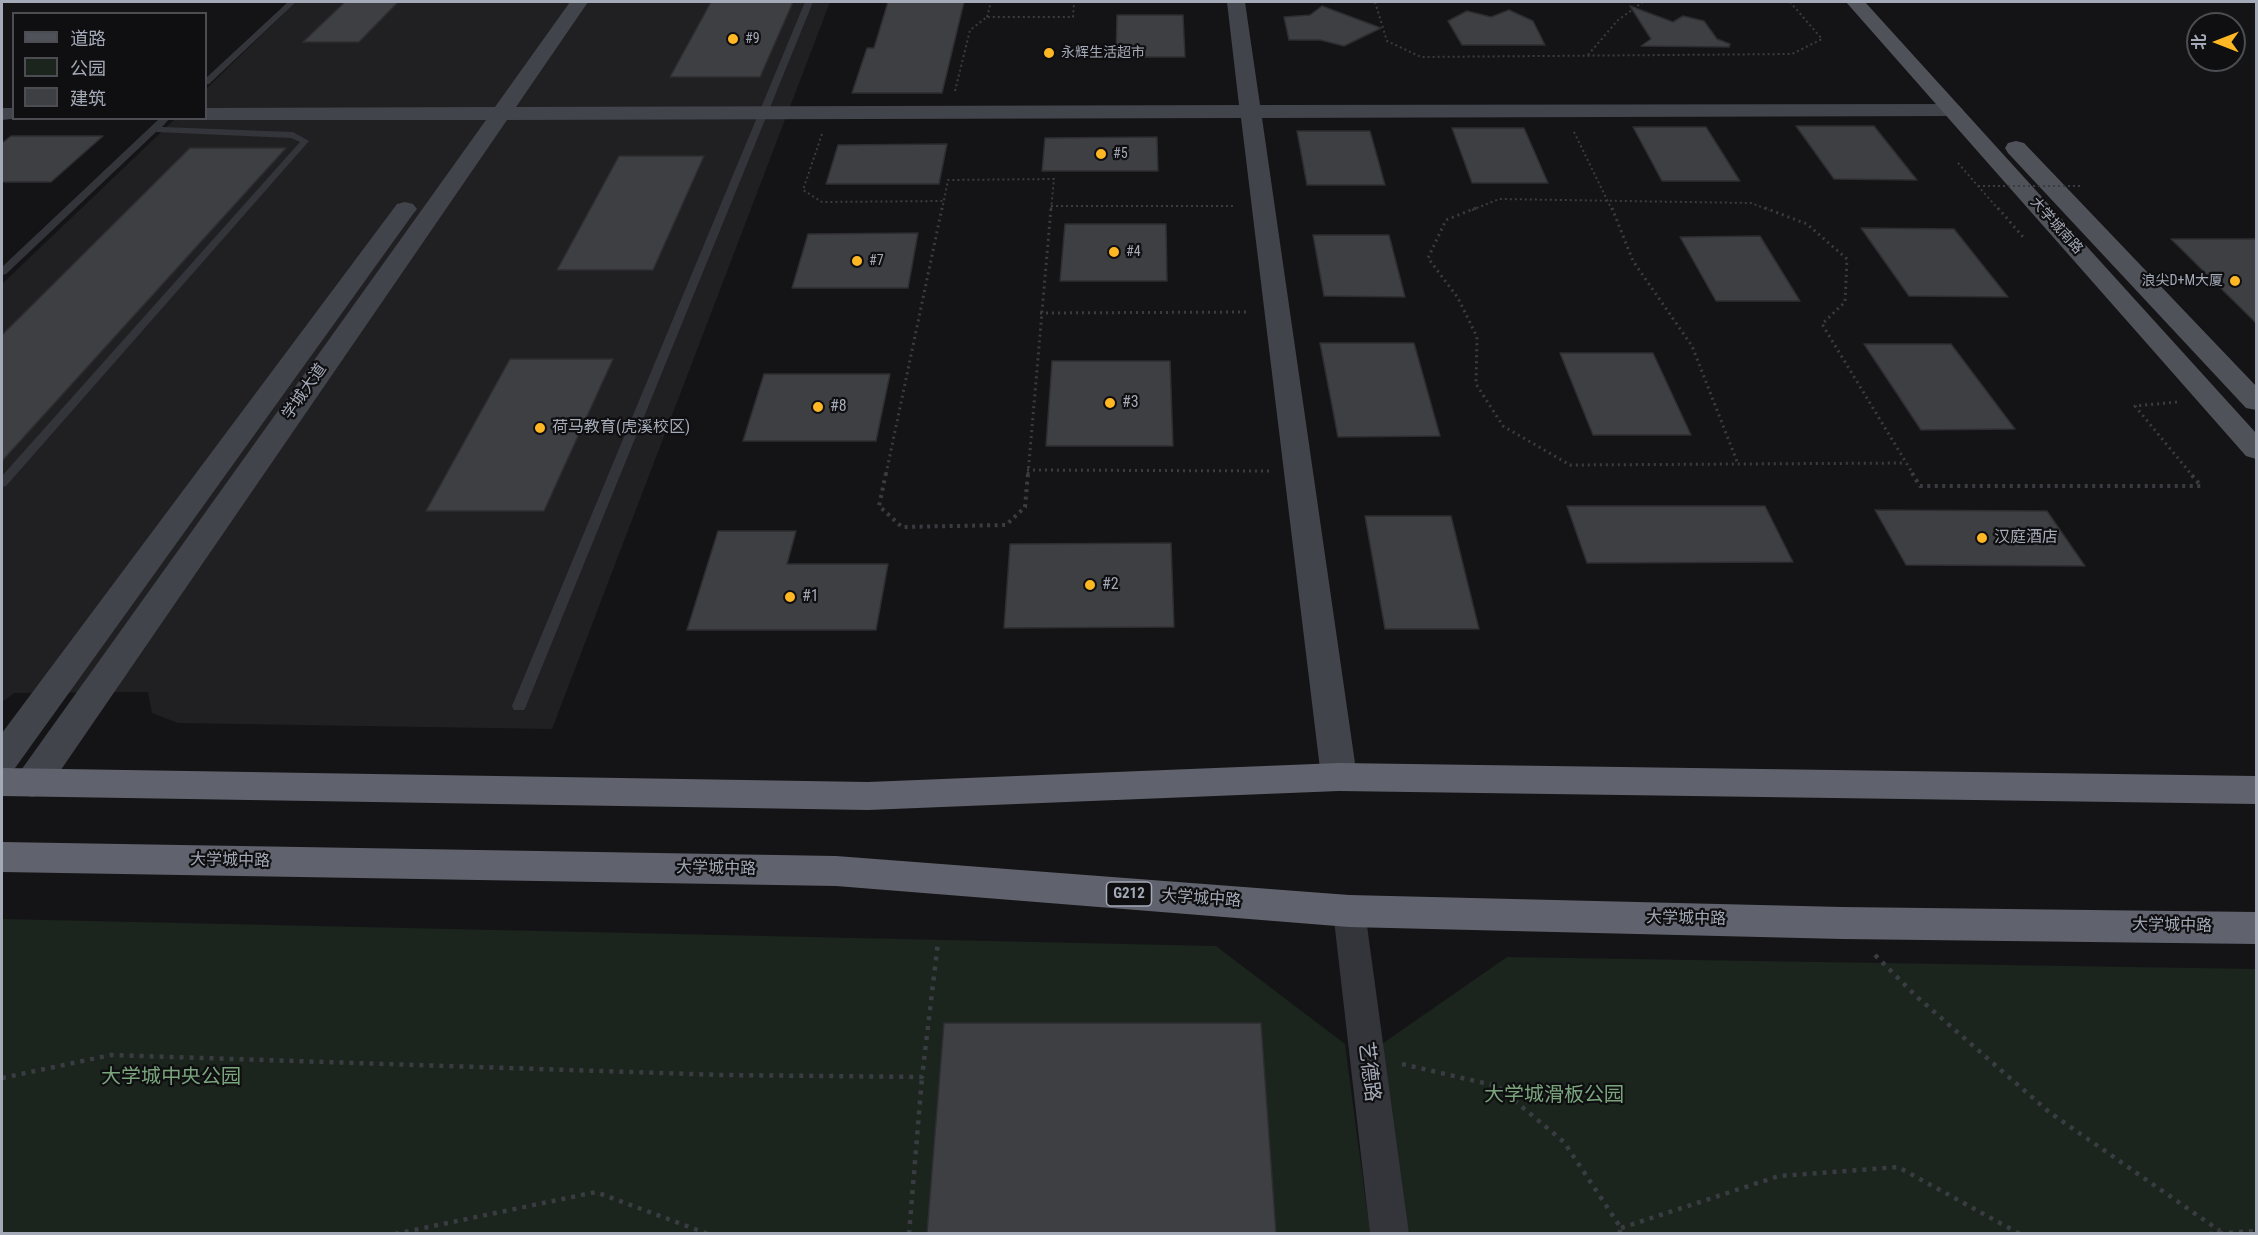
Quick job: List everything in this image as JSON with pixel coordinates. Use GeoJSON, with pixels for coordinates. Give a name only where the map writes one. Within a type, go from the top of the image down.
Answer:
{"type":"FeatureCollection","features":[{"type":"Feature","properties":{"kind":"highway"},"geometry":{"type":"LineString","coordinates":[[17,783],[868,796],[1339,777],[2256,790]]}},
{"type":"Feature","properties":{"kind":"highway"},"geometry":{"type":"LineString","coordinates":[[2205,789],[2256,779]]}},
{"type":"Feature","properties":{"kind":"highway","name":"大学城中路"},"geometry":{"type":"LineString","coordinates":[[2,857],[836,871],[1349,911],[1842,923],[2256,928]]}},
{"type":"Feature","properties":{"kind":"highway"},"geometry":{"type":"LineString","coordinates":[[2215,927],[2256,934]]}},
{"type":"Feature","properties":{"kind":"main road","name":"大学城南路"},"geometry":{"type":"LineString","coordinates":[[1855,2],[2256,450]]}},
{"type":"Feature","properties":{"kind":"main road","name":"大学城南路"},"geometry":{"type":"LineString","coordinates":[[1880,2],[2256,402]]}},
{"type":"Feature","properties":{"kind":"street","name":"学城大道"},"geometry":{"type":"LineString","coordinates":[[17,783],[487,114],[556,2]]}},
{"type":"Feature","properties":{"kind":"street","name":"学城大道"},"geometry":{"type":"LineString","coordinates":[[2,759],[487,114],[579,2]]}},
{"type":"Feature","properties":{"kind":"street"},"geometry":{"type":"LineString","coordinates":[[1236,2],[1339,777]]}},
{"type":"Feature","properties":{"kind":"street"},"geometry":{"type":"LineString","coordinates":[[207,114],[1952,110]]}},
{"type":"Feature","properties":{"kind":"street","name":"艺德路"},"geometry":{"type":"LineString","coordinates":[[1349,911],[1389,1233]]}},
{"type":"Feature","properties":{"kind":"lane"},"geometry":{"type":"LineString","coordinates":[[207,81],[292,2]]}},
{"type":"Feature","properties":{"kind":"lane"},"geometry":{"type":"LineString","coordinates":[[519,706],[809,2]]}},
{"type":"Feature","properties":{"kind":"lane"},"geometry":{"type":"LineString","coordinates":[[2,272],[164,120]]}},
{"type":"Feature","properties":{"kind":"lane"},"geometry":{"type":"LineString","coordinates":[[2,483],[305,141],[293,135],[153,129]]}},
{"type":"Feature","properties":{"kind":"path"},"geometry":{"type":"LineString","coordinates":[[987,17],[991,2]]}},
{"type":"Feature","properties":{"kind":"path"},"geometry":{"type":"LineString","coordinates":[[955,91],[970,30],[987,17],[1073,17],[1074,2]]}},
{"type":"Feature","properties":{"kind":"path"},"geometry":{"type":"LineString","coordinates":[[1375,2],[1387,41],[1421,57],[1792,54],[1821,39],[1790,2]]}},
{"type":"Feature","properties":{"kind":"path"},"geometry":{"type":"LineString","coordinates":[[1588,55],[1618,20],[1643,2]]}},
{"type":"Feature","properties":{"kind":"path"},"geometry":{"type":"LineString","coordinates":[[829,113],[803,190],[822,202],[944,201]]}},
{"type":"Feature","properties":{"kind":"path"},"geometry":{"type":"LineString","coordinates":[[1570,123],[1608,199],[1633,261],[1692,346],[1738,464]]}},
{"type":"Feature","properties":{"kind":"path"},"geometry":{"type":"LineString","coordinates":[[1958,163],[2023,237]]}},
{"type":"Feature","properties":{"kind":"path"},"geometry":{"type":"LineString","coordinates":[[1054,179],[1051,206],[1024,507],[1006,525],[902,527],[879,506],[948,180],[1054,179]]}},
{"type":"Feature","properties":{"kind":"path"},"geometry":{"type":"LineString","coordinates":[[1978,186],[2083,186]]}},
{"type":"Feature","properties":{"kind":"path"},"geometry":{"type":"LineString","coordinates":[[1906,463],[1570,465],[1503,426],[1476,384],[1477,337],[1458,298],[1428,258],[1446,220],[1499,199],[1608,199],[1751,203],[1807,224],[1847,259],[1845,302],[1822,324],[1920,486],[2201,486],[2135,406],[2210,399]]}},
{"type":"Feature","properties":{"kind":"path"},"geometry":{"type":"LineString","coordinates":[[1051,206],[1263,206]]}},
{"type":"Feature","properties":{"kind":"path"},"geometry":{"type":"LineString","coordinates":[[1040,313],[1277,312]]}},
{"type":"Feature","properties":{"kind":"path"},"geometry":{"type":"LineString","coordinates":[[1028,470],[1299,471]]}},
{"type":"Feature","properties":{"kind":"path"},"geometry":{"type":"LineString","coordinates":[[1842,923],[1916,996],[2049,1112],[2220,1231]]}},
{"type":"Feature","properties":{"kind":"path"},"geometry":{"type":"LineString","coordinates":[[909,1233],[922,1077],[938,942]]}},
{"type":"Feature","properties":{"kind":"path"},"geometry":{"type":"LineString","coordinates":[[2,1078],[111,1055],[710,1075],[922,1077]]}},
{"type":"Feature","properties":{"kind":"path"},"geometry":{"type":"LineString","coordinates":[[1366,1055],[1497,1086],[1564,1142],[1620,1231],[1779,1176],[1898,1167],[2020,1233]]}},
{"type":"Feature","properties":{"kind":"path"},"geometry":{"type":"LineString","coordinates":[[395,1233],[596,1192],[708,1233]]}},
{"type":"Feature","properties":{"kind":"path"},"geometry":{"type":"LineString","coordinates":[[2209,1233],[2256,1231]]}},
{"type":"Feature","properties":{"kind":"shaded area"},"geometry":{"type":"Polygon","coordinates":[[[296,2],[830,2],[552,729],[178,723],[152,713],[148,692],[14,693],[2,702],[2,284],[174,120],[207,120],[207,88],[296,2]]]}},
{"type":"Feature","properties":{"kind":"green space","name":"大学城中央公园"},"geometry":{"type":"Polygon","coordinates":[[[2,919],[1216,946],[1345,1044],[1370,1233],[2,1234],[2,919]]]}},
{"type":"Feature","properties":{"kind":"green space","name":"大学城滑板公园"},"geometry":{"type":"Polygon","coordinates":[[[1507,957],[2256,969],[2256,1233],[1390,1233],[1366,1055],[1507,957]]]}},
{"type":"Feature","properties":{"kind":"building"},"geometry":{"type":"Polygon","coordinates":[[[345,2],[398,2],[359,42],[303,42],[345,2]]]}},
{"type":"Feature","properties":{"kind":"building","name":"#9"},"geometry":{"type":"Polygon","coordinates":[[[711,2],[793,2],[760,77],[670,77],[711,2]]]}},
{"type":"Feature","properties":{"kind":"building"},"geometry":{"type":"Polygon","coordinates":[[[888,2],[964,2],[942,93],[852,93],[867,48],[874,48],[888,2]]]}},
{"type":"Feature","properties":{"kind":"building"},"geometry":{"type":"Polygon","coordinates":[[[1322,6],[1381,28],[1344,46],[1320,40],[1289,40],[1284,17],[1310,15],[1322,6]]]}},
{"type":"Feature","properties":{"kind":"building"},"geometry":{"type":"Polygon","coordinates":[[[1630,6],[1673,22],[1683,16],[1704,21],[1717,39],[1730,44],[1729,47],[1641,46],[1651,39],[1630,6]]]}},
{"type":"Feature","properties":{"kind":"building"},"geometry":{"type":"Polygon","coordinates":[[[1509,10],[1533,21],[1545,45],[1462,45],[1448,21],[1467,11],[1491,17],[1509,10]]]}},
{"type":"Feature","properties":{"kind":"building"},"geometry":{"type":"Polygon","coordinates":[[[1117,15],[1183,15],[1185,57],[1116,57],[1117,15]]]}},
{"type":"Feature","properties":{"kind":"building"},"geometry":{"type":"Polygon","coordinates":[[[1796,126],[1874,126],[1917,180],[1834,179],[1796,126]]]}},
{"type":"Feature","properties":{"kind":"building"},"geometry":{"type":"Polygon","coordinates":[[[1633,127],[1706,127],[1740,181],[1662,181],[1633,127]]]}},
{"type":"Feature","properties":{"kind":"building"},"geometry":{"type":"Polygon","coordinates":[[[1452,128],[1524,128],[1548,183],[1472,183],[1452,128]]]}},
{"type":"Feature","properties":{"kind":"building"},"geometry":{"type":"Polygon","coordinates":[[[1297,131],[1370,131],[1385,185],[1307,185],[1297,131]]]}},
{"type":"Feature","properties":{"kind":"building"},"geometry":{"type":"Polygon","coordinates":[[[11,136],[103,136],[51,182],[2,182],[2,143],[11,136]]]}},
{"type":"Feature","properties":{"kind":"building","name":"#5"},"geometry":{"type":"Polygon","coordinates":[[[1157,137],[1158,171],[1042,171],[1045,138],[1157,137]]]}},
{"type":"Feature","properties":{"kind":"building"},"geometry":{"type":"Polygon","coordinates":[[[947,144],[939,184],[826,184],[838,145],[947,144]]]}},
{"type":"Feature","properties":{"kind":"building"},"geometry":{"type":"Polygon","coordinates":[[[190,148],[286,148],[2,461],[2,335],[190,148]]]}},
{"type":"Feature","properties":{"kind":"building"},"geometry":{"type":"Polygon","coordinates":[[[619,156],[704,156],[653,270],[557,270],[619,156]]]}},
{"type":"Feature","properties":{"kind":"building","name":"#4"},"geometry":{"type":"Polygon","coordinates":[[[1065,224],[1166,224],[1167,281],[1060,281],[1065,224]]]}},
{"type":"Feature","properties":{"kind":"building"},"geometry":{"type":"Polygon","coordinates":[[[1861,228],[1954,229],[2008,297],[1909,296],[1861,228]]]}},
{"type":"Feature","properties":{"kind":"building","name":"#7"},"geometry":{"type":"Polygon","coordinates":[[[918,233],[908,288],[792,288],[808,234],[918,233]]]}},
{"type":"Feature","properties":{"kind":"building"},"geometry":{"type":"Polygon","coordinates":[[[1313,235],[1389,235],[1405,297],[1324,296],[1313,235]]]}},
{"type":"Feature","properties":{"kind":"building"},"geometry":{"type":"Polygon","coordinates":[[[1760,236],[1800,301],[1716,301],[1680,237],[1760,236]]]}},
{"type":"Feature","properties":{"kind":"building","name":"浪尖D+M大厦"},"geometry":{"type":"Polygon","coordinates":[[[2171,239],[2256,239],[2256,323],[2171,239]]]}},
{"type":"Feature","properties":{"kind":"building"},"geometry":{"type":"Polygon","coordinates":[[[1320,343],[1414,343],[1440,436],[1338,437],[1320,343]]]}},
{"type":"Feature","properties":{"kind":"building"},"geometry":{"type":"Polygon","coordinates":[[[1864,344],[1951,344],[2015,429],[1921,430],[1864,344]]]}},
{"type":"Feature","properties":{"kind":"building"},"geometry":{"type":"Polygon","coordinates":[[[1560,353],[1653,353],[1691,435],[1593,435],[1560,353]]]}},
{"type":"Feature","properties":{"kind":"building"},"geometry":{"type":"Polygon","coordinates":[[[510,359],[613,359],[544,511],[426,511],[510,359]]]}},
{"type":"Feature","properties":{"kind":"building","name":"#3"},"geometry":{"type":"Polygon","coordinates":[[[1052,361],[1170,361],[1173,446],[1046,446],[1052,361]]]}},
{"type":"Feature","properties":{"kind":"building","name":"#8"},"geometry":{"type":"Polygon","coordinates":[[[764,374],[890,374],[876,441],[743,441],[764,374]]]}},
{"type":"Feature","properties":{"kind":"building"},"geometry":{"type":"Polygon","coordinates":[[[1567,506],[1765,506],[1793,562],[1587,563],[1567,506]]]}},
{"type":"Feature","properties":{"kind":"building"},"geometry":{"type":"Polygon","coordinates":[[[1875,510],[2047,511],[2085,566],[1906,565],[1875,510]]]}},
{"type":"Feature","properties":{"kind":"building"},"geometry":{"type":"Polygon","coordinates":[[[1365,516],[1451,516],[1479,629],[1385,629],[1365,516]]]}},
{"type":"Feature","properties":{"kind":"building","name":"#1"},"geometry":{"type":"Polygon","coordinates":[[[718,531],[796,531],[787,564],[888,564],[876,630],[687,630],[718,531]]]}},
{"type":"Feature","properties":{"kind":"building","name":"#2"},"geometry":{"type":"Polygon","coordinates":[[[1171,543],[1174,627],[1004,628],[1010,544],[1171,543]]]}},
{"type":"Feature","properties":{"kind":"building"},"geometry":{"type":"Polygon","coordinates":[[[944,1023],[1261,1023],[1276,1233],[927,1233],[944,1023]]]}},
{"type":"Feature","properties":{"kind":"place","name":"#9"},"geometry":{"type":"Point","coordinates":[733,39]}},
{"type":"Feature","properties":{"kind":"place","name":"永辉生活超市"},"geometry":{"type":"Point","coordinates":[1049,53]}},
{"type":"Feature","properties":{"kind":"place","name":"#5"},"geometry":{"type":"Point","coordinates":[1101,154]}},
{"type":"Feature","properties":{"kind":"place","name":"#4"},"geometry":{"type":"Point","coordinates":[1114,252]}},
{"type":"Feature","properties":{"kind":"place","name":"#7"},"geometry":{"type":"Point","coordinates":[857,261]}},
{"type":"Feature","properties":{"kind":"place","name":"浪尖D+M大厦"},"geometry":{"type":"Point","coordinates":[2235,281]}},
{"type":"Feature","properties":{"kind":"place","name":"#3"},"geometry":{"type":"Point","coordinates":[1110,403]}},
{"type":"Feature","properties":{"kind":"place","name":"#8"},"geometry":{"type":"Point","coordinates":[818,407]}},
{"type":"Feature","properties":{"kind":"place","name":"荷马教育(虎溪校区)"},"geometry":{"type":"Point","coordinates":[540,428]}},
{"type":"Feature","properties":{"kind":"place","name":"汉庭酒店"},"geometry":{"type":"Point","coordinates":[1982,538]}},
{"type":"Feature","properties":{"kind":"place","name":"#2"},"geometry":{"type":"Point","coordinates":[1090,585]}},
{"type":"Feature","properties":{"kind":"place","name":"#1"},"geometry":{"type":"Point","coordinates":[790,597]}}]}
